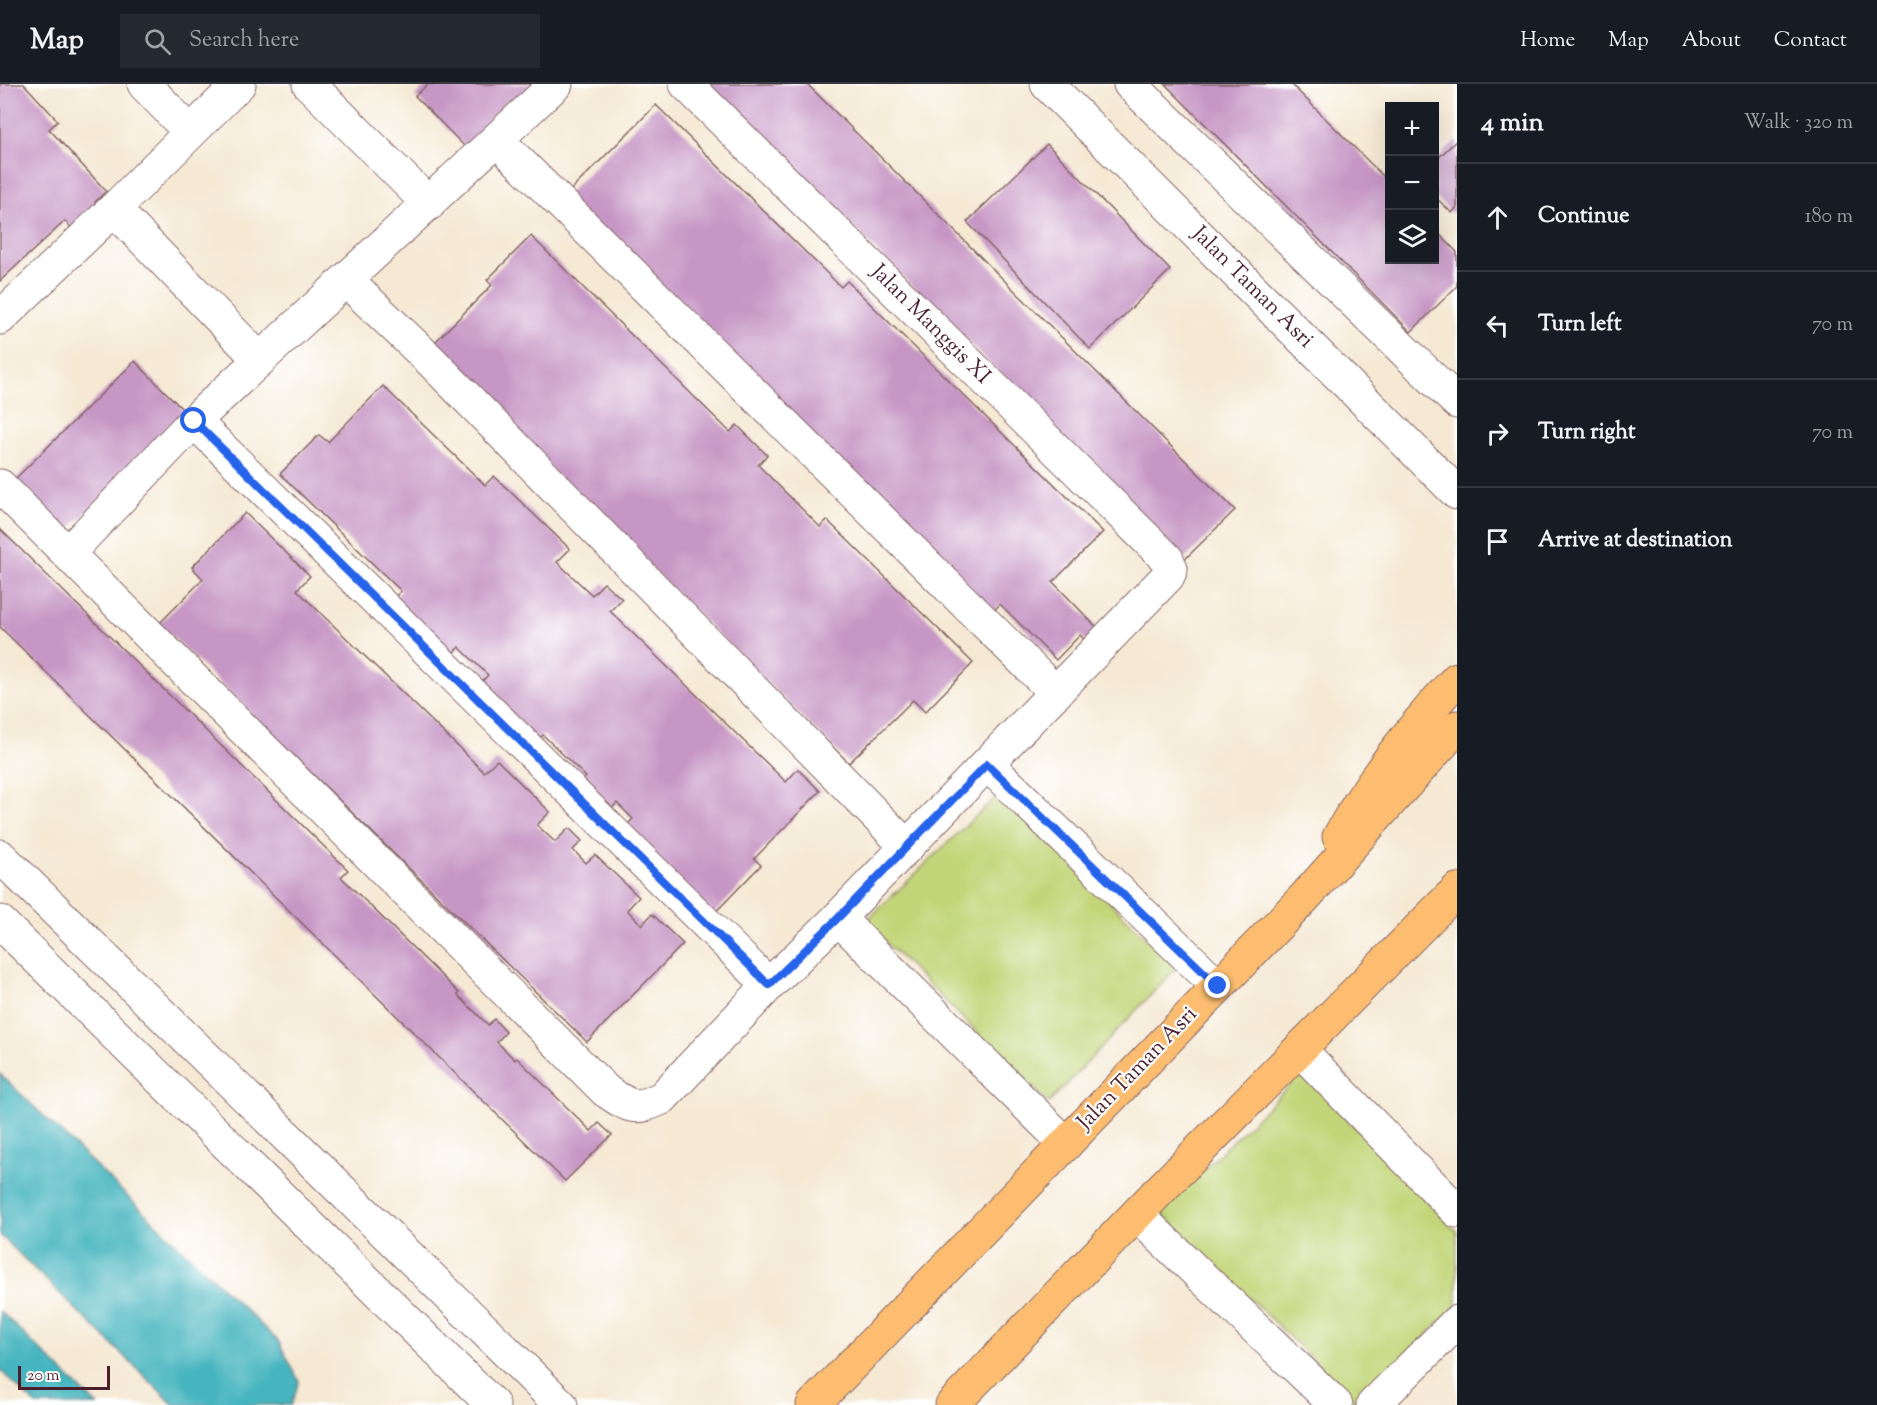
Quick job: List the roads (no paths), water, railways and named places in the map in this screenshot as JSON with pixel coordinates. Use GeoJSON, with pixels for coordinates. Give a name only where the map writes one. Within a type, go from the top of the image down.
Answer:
{"type":"FeatureCollection","features":[{"type":"Feature","properties":{"kind":"main road"},"geometry":{"type":"LineString","coordinates":[[1304,898],[1352,813],[1392,754],[1457,679]]}},
{"type":"Feature","properties":{"kind":"main road","name":"Jalan Taman Asri"},"geometry":{"type":"LineString","coordinates":[[813,1405],[1304,898],[1457,727]]}},
{"type":"Feature","properties":{"kind":"main road"},"geometry":{"type":"LineString","coordinates":[[952,1405],[1457,890]]}},
{"type":"Feature","properties":{"kind":"main road"},"geometry":{"type":"LineString","coordinates":[[1383,966],[1457,914]]}},
{"type":"Feature","properties":{"kind":"street"},"geometry":{"type":"LineString","coordinates":[[144,84],[190,132]]}},
{"type":"Feature","properties":{"kind":"street"},"geometry":{"type":"LineString","coordinates":[[0,318],[114,209],[239,84]]}},
{"type":"Feature","properties":{"kind":"street"},"geometry":{"type":"LineString","coordinates":[[309,84],[429,204]]}},
{"type":"Feature","properties":{"kind":"street"},"geometry":{"type":"LineString","coordinates":[[68,553],[194,421],[556,84]]}},
{"type":"Feature","properties":{"kind":"street","name":"Jalan Manggis XI"},"geometry":{"type":"LineString","coordinates":[[686,84],[1167,559],[1171,569],[1168,576],[1056,693]]}},
{"type":"Feature","properties":{"kind":"street","name":"Jalan Taman Asri"},"geometry":{"type":"LineString","coordinates":[[1047,84],[1457,493]]}},
{"type":"Feature","properties":{"kind":"street"},"geometry":{"type":"LineString","coordinates":[[1130,84],[1457,402]]}},
{"type":"Feature","properties":{"kind":"street"},"geometry":{"type":"LineString","coordinates":[[0,486],[598,1082],[628,1105],[645,1105],[662,1098],[769,985],[838,918],[1056,693],[496,140]]}},
{"type":"Feature","properties":{"kind":"street"},"geometry":{"type":"LineString","coordinates":[[114,209],[260,360]]}},
{"type":"Feature","properties":{"kind":"street"},"geometry":{"type":"LineString","coordinates":[[346,280],[441,371],[907,847]]}},
{"type":"Feature","properties":{"kind":"street"},"geometry":{"type":"LineString","coordinates":[[194,421],[769,985]]}},
{"type":"Feature","properties":{"kind":"street"},"geometry":{"type":"LineString","coordinates":[[987,764],[1218,986]]}},
{"type":"Feature","properties":{"kind":"street"},"geometry":{"type":"LineString","coordinates":[[0,856],[561,1405]]}},
{"type":"Feature","properties":{"kind":"street"},"geometry":{"type":"LineString","coordinates":[[838,918],[1066,1144]]}},
{"type":"Feature","properties":{"kind":"street"},"geometry":{"type":"LineString","coordinates":[[0,922],[493,1405]]}},
{"type":"Feature","properties":{"kind":"street"},"geometry":{"type":"LineString","coordinates":[[1300,1050],[1457,1211]]}},
{"type":"Feature","properties":{"kind":"street"},"geometry":{"type":"LineString","coordinates":[[1137,1215],[1336,1405]]}},
{"type":"Feature","properties":{"kind":"street"},"geometry":{"type":"LineString","coordinates":[[1373,1405],[1457,1322]]}},
{"type":"Feature","properties":{"kind":"water"},"geometry":{"type":"Polygon","coordinates":[[[0,1074],[278,1341],[299,1381],[291,1405],[174,1405],[0,1235],[0,1074]]]}},
{"type":"Feature","properties":{"kind":"water"},"geometry":{"type":"Polygon","coordinates":[[[0,1311],[97,1405],[36,1405],[0,1370],[0,1311]]]}}]}
